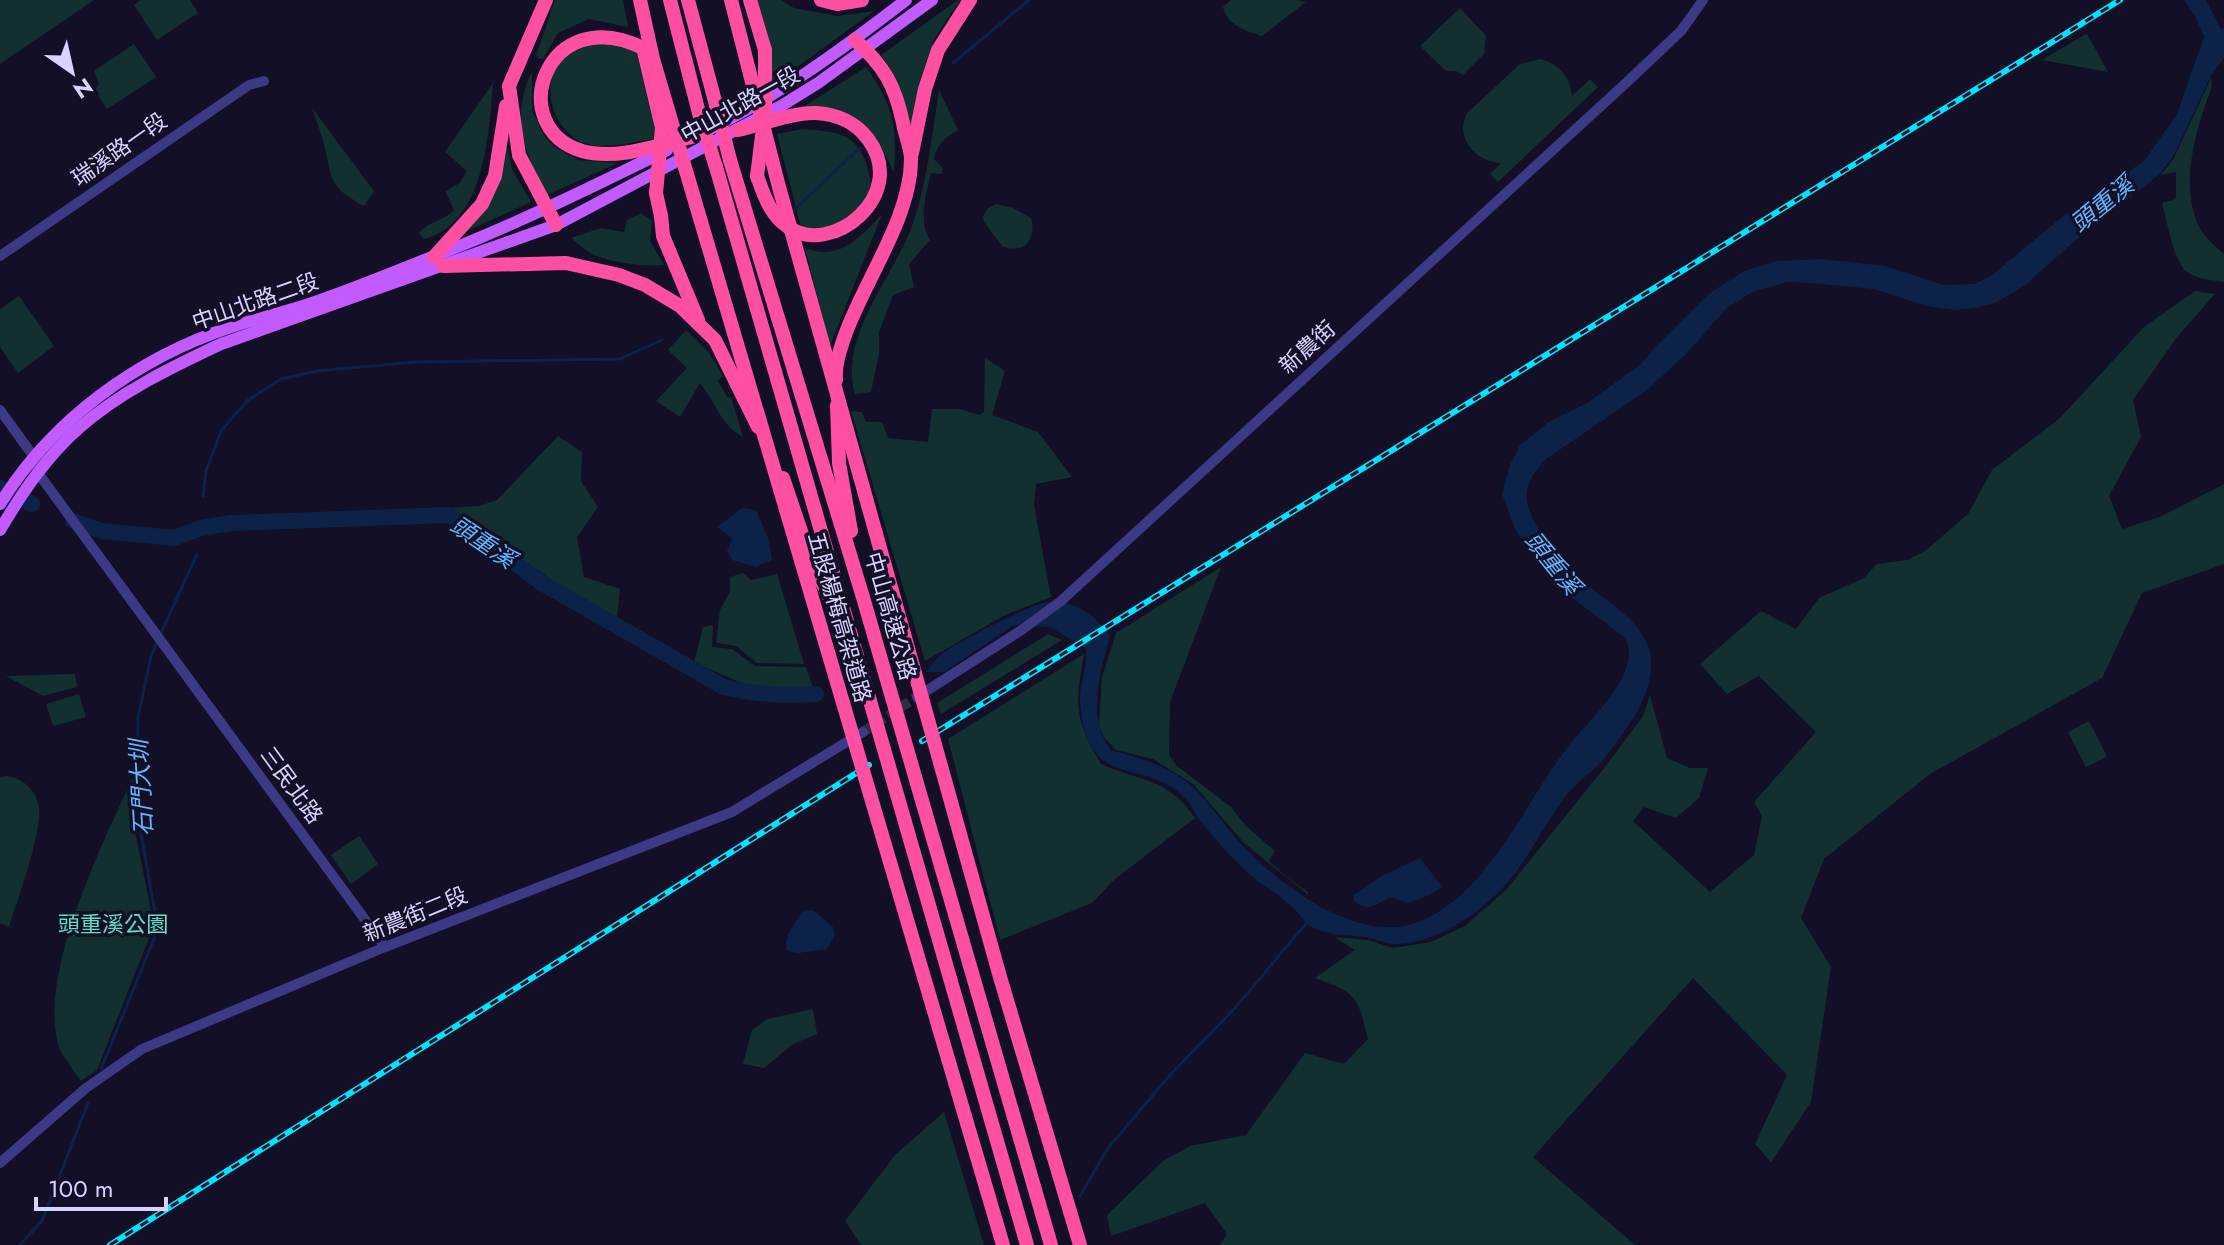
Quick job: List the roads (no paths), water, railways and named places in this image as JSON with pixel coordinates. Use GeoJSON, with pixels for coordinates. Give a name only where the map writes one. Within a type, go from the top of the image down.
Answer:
{"type":"FeatureCollection","features":[{"type":"Feature","properties":{"kind":"highway"},"geometry":{"type":"LineString","coordinates":[[438,262],[482,204],[495,176],[509,86],[546,0]]}},
{"type":"Feature","properties":{"kind":"highway","name":"五股楊梅高架道路"},"geometry":{"type":"LineString","coordinates":[[640,0],[661,86],[1003,1245]]}},
{"type":"Feature","properties":{"kind":"highway","name":"中山高速公路"},"geometry":{"type":"LineString","coordinates":[[670,0],[700,117],[723,163],[862,594],[1051,1245]]}},
{"type":"Feature","properties":{"kind":"highway","name":"中山高速公路"},"geometry":{"type":"LineString","coordinates":[[688,0],[716,105],[723,163],[855,649],[1027,1245]]}},
{"type":"Feature","properties":{"kind":"highway"},"geometry":{"type":"LineString","coordinates":[[731,0],[779,187],[1000,977],[1080,1245]]}},
{"type":"Feature","properties":{"kind":"highway"},"geometry":{"type":"LineString","coordinates":[[738,130],[814,113],[839,117],[861,130],[870,141],[881,165],[880,186],[858,219],[835,231],[817,234],[801,234],[782,222],[768,204],[757,176],[766,104],[765,50],[750,0]]}},
{"type":"Feature","properties":{"kind":"highway"},"geometry":{"type":"LineString","coordinates":[[821,0],[837,4],[862,0]]}},
{"type":"Feature","properties":{"kind":"highway"},"geometry":{"type":"LineString","coordinates":[[862,594],[839,463],[835,366],[850,321],[897,222],[924,95],[938,50],[970,0]]}},
{"type":"Feature","properties":{"kind":"highway"},"geometry":{"type":"LineString","coordinates":[[693,315],[663,236],[656,193],[662,128],[643,48],[626,39],[598,36],[581,38],[561,48],[553,58],[542,84],[542,106],[552,133],[564,143],[583,151],[610,154],[696,136]]}},
{"type":"Feature","properties":{"kind":"highway"},"geometry":{"type":"LineString","coordinates":[[860,44],[887,74],[911,157]]}},
{"type":"Feature","properties":{"kind":"highway"},"geometry":{"type":"LineString","coordinates":[[509,86],[519,155],[556,225]]}},
{"type":"Feature","properties":{"kind":"highway"},"geometry":{"type":"LineString","coordinates":[[438,262],[566,263],[619,275],[645,285],[693,315],[715,340],[781,471],[811,561],[855,649]]}},
{"type":"Feature","properties":{"kind":"main road","name":"中山北路一段"},"geometry":{"type":"LineString","coordinates":[[556,225],[738,130],[818,83],[906,0]]}},
{"type":"Feature","properties":{"kind":"main road","name":"中山北路一段"},"geometry":{"type":"LineString","coordinates":[[548,208],[778,93],[932,0]]}},
{"type":"Feature","properties":{"kind":"main road","name":"中山北路二段"},"geometry":{"type":"LineString","coordinates":[[18,489],[38,473],[79,428],[122,396],[170,368],[221,344],[438,262],[548,208]]}},
{"type":"Feature","properties":{"kind":"main road","name":"中山北路二段"},"geometry":{"type":"LineString","coordinates":[[18,489],[34,457],[76,412],[160,357],[229,328],[556,225]]}},
{"type":"Feature","properties":{"kind":"main road"},"geometry":{"type":"LineString","coordinates":[[0,530],[6,503],[18,489]]}},
{"type":"Feature","properties":{"kind":"street","name":"新農街"},"geometry":{"type":"LineString","coordinates":[[915,698],[1061,601],[1626,83],[1681,31],[1703,0]]}},
{"type":"Feature","properties":{"kind":"street","name":"瑞溪路一段"},"geometry":{"type":"LineString","coordinates":[[0,256],[249,85],[264,81]]}},
{"type":"Feature","properties":{"kind":"street"},"geometry":{"type":"LineString","coordinates":[[0,410],[34,457],[38,473]]}},
{"type":"Feature","properties":{"kind":"street","name":"三民北路"},"geometry":{"type":"LineString","coordinates":[[38,473],[385,947]]}},
{"type":"Feature","properties":{"kind":"street","name":"新農街二段"},"geometry":{"type":"LineString","coordinates":[[0,1163],[86,1088],[142,1049],[385,947],[732,812],[863,732]]}},
{"type":"Feature","properties":{"kind":"water"},"geometry":{"type":"Polygon","coordinates":[[[2184,0],[2206,0],[2221,29],[2224,28],[2224,58],[2211,76],[2173,157],[2160,174],[2085,232],[2024,286],[1995,303],[1954,310],[1927,306],[1874,289],[1812,283],[1788,282],[1752,292],[1726,309],[1685,355],[1646,391],[1546,459],[1538,468],[1527,492],[1533,518],[1546,541],[1575,575],[1635,624],[1648,646],[1651,664],[1649,682],[1639,707],[1616,743],[1565,797],[1508,882],[1480,908],[1447,930],[1412,942],[1394,944],[1331,934],[1309,925],[1294,908],[1238,864],[1186,799],[1154,778],[1106,762],[1094,750],[1085,731],[1080,702],[1086,649],[1050,627],[1014,625],[944,672],[926,672],[947,650],[1027,609],[1048,602],[1076,606],[1092,616],[1110,636],[1099,680],[1097,709],[1103,737],[1111,750],[1175,773],[1199,793],[1255,858],[1311,901],[1353,921],[1375,926],[1406,926],[1426,919],[1454,901],[1484,870],[1561,756],[1614,690],[1628,662],[1629,649],[1624,637],[1550,581],[1515,529],[1502,494],[1510,465],[1520,445],[1550,421],[1587,403],[1640,365],[1710,293],[1744,271],[1777,261],[1822,259],[1885,266],[1944,285],[1975,284],[1992,275],[2061,218],[2144,161],[2177,114],[2204,37],[2184,0]]]}},
{"type":"Feature","properties":{"kind":"water"},"geometry":{"type":"Polygon","coordinates":[[[742,508],[756,510],[768,538],[772,560],[756,567],[732,560],[727,551],[732,538],[717,527],[742,508]]]}},
{"type":"Feature","properties":{"kind":"water"},"geometry":{"type":"Polygon","coordinates":[[[1420,858],[1442,887],[1408,903],[1390,897],[1368,907],[1354,901],[1354,895],[1380,877],[1420,858]]]}},
{"type":"Feature","properties":{"kind":"water"},"geometry":{"type":"Polygon","coordinates":[[[813,910],[833,927],[835,935],[827,949],[798,953],[787,951],[788,936],[793,926],[802,912],[813,910]]]}},
{"type":"Feature","properties":{"kind":"waterway","name":"石門大圳"},"geometry":{"type":"LineString","coordinates":[[953,63],[1029,0]]}},
{"type":"Feature","properties":{"kind":"waterway","name":"石門大圳"},"geometry":{"type":"LineString","coordinates":[[794,210],[860,148]]}},
{"type":"Feature","properties":{"kind":"waterway","name":"石門大圳"},"geometry":{"type":"LineString","coordinates":[[203,496],[206,471],[221,431],[248,400],[281,379],[317,371],[416,362],[620,359],[662,340]]}},
{"type":"Feature","properties":{"kind":"waterway","name":"頭重溪"},"geometry":{"type":"LineString","coordinates":[[0,488],[32,504]]}},
{"type":"Feature","properties":{"kind":"waterway","name":"頭重溪"},"geometry":{"type":"LineString","coordinates":[[73,521],[102,531],[174,538],[201,528],[232,523],[449,515],[542,583],[724,687],[769,694],[816,694]]}},
{"type":"Feature","properties":{"kind":"waterway","name":"石門大圳"},"geometry":{"type":"LineString","coordinates":[[161,633],[197,554]]}},
{"type":"Feature","properties":{"kind":"waterway","name":"石門大圳"},"geometry":{"type":"LineString","coordinates":[[101,1069],[158,929],[137,811],[138,718],[151,656],[158,640]]}},
{"type":"Feature","properties":{"kind":"waterway"},"geometry":{"type":"LineString","coordinates":[[1080,1196],[1108,1148],[1170,1075],[1235,1008],[1309,920]]}},
{"type":"Feature","properties":{"kind":"waterway","name":"石門大圳"},"geometry":{"type":"LineString","coordinates":[[20,1245],[42,1221],[88,1103]]}},
{"type":"Feature","properties":{"kind":"tunnel"},"geometry":{"type":"LineString","coordinates":[[863,732],[915,698]]}},
{"type":"Feature","properties":{"kind":"railway"},"geometry":{"type":"LineString","coordinates":[[922,741],[2120,0]]}},
{"type":"Feature","properties":{"kind":"railway"},"geometry":{"type":"LineString","coordinates":[[110,1245],[869,765]]}},
{"type":"Feature","properties":{"kind":"park label","name":"頭重溪公園"},"geometry":{"type":"Point","coordinates":[113,924]}}]}
